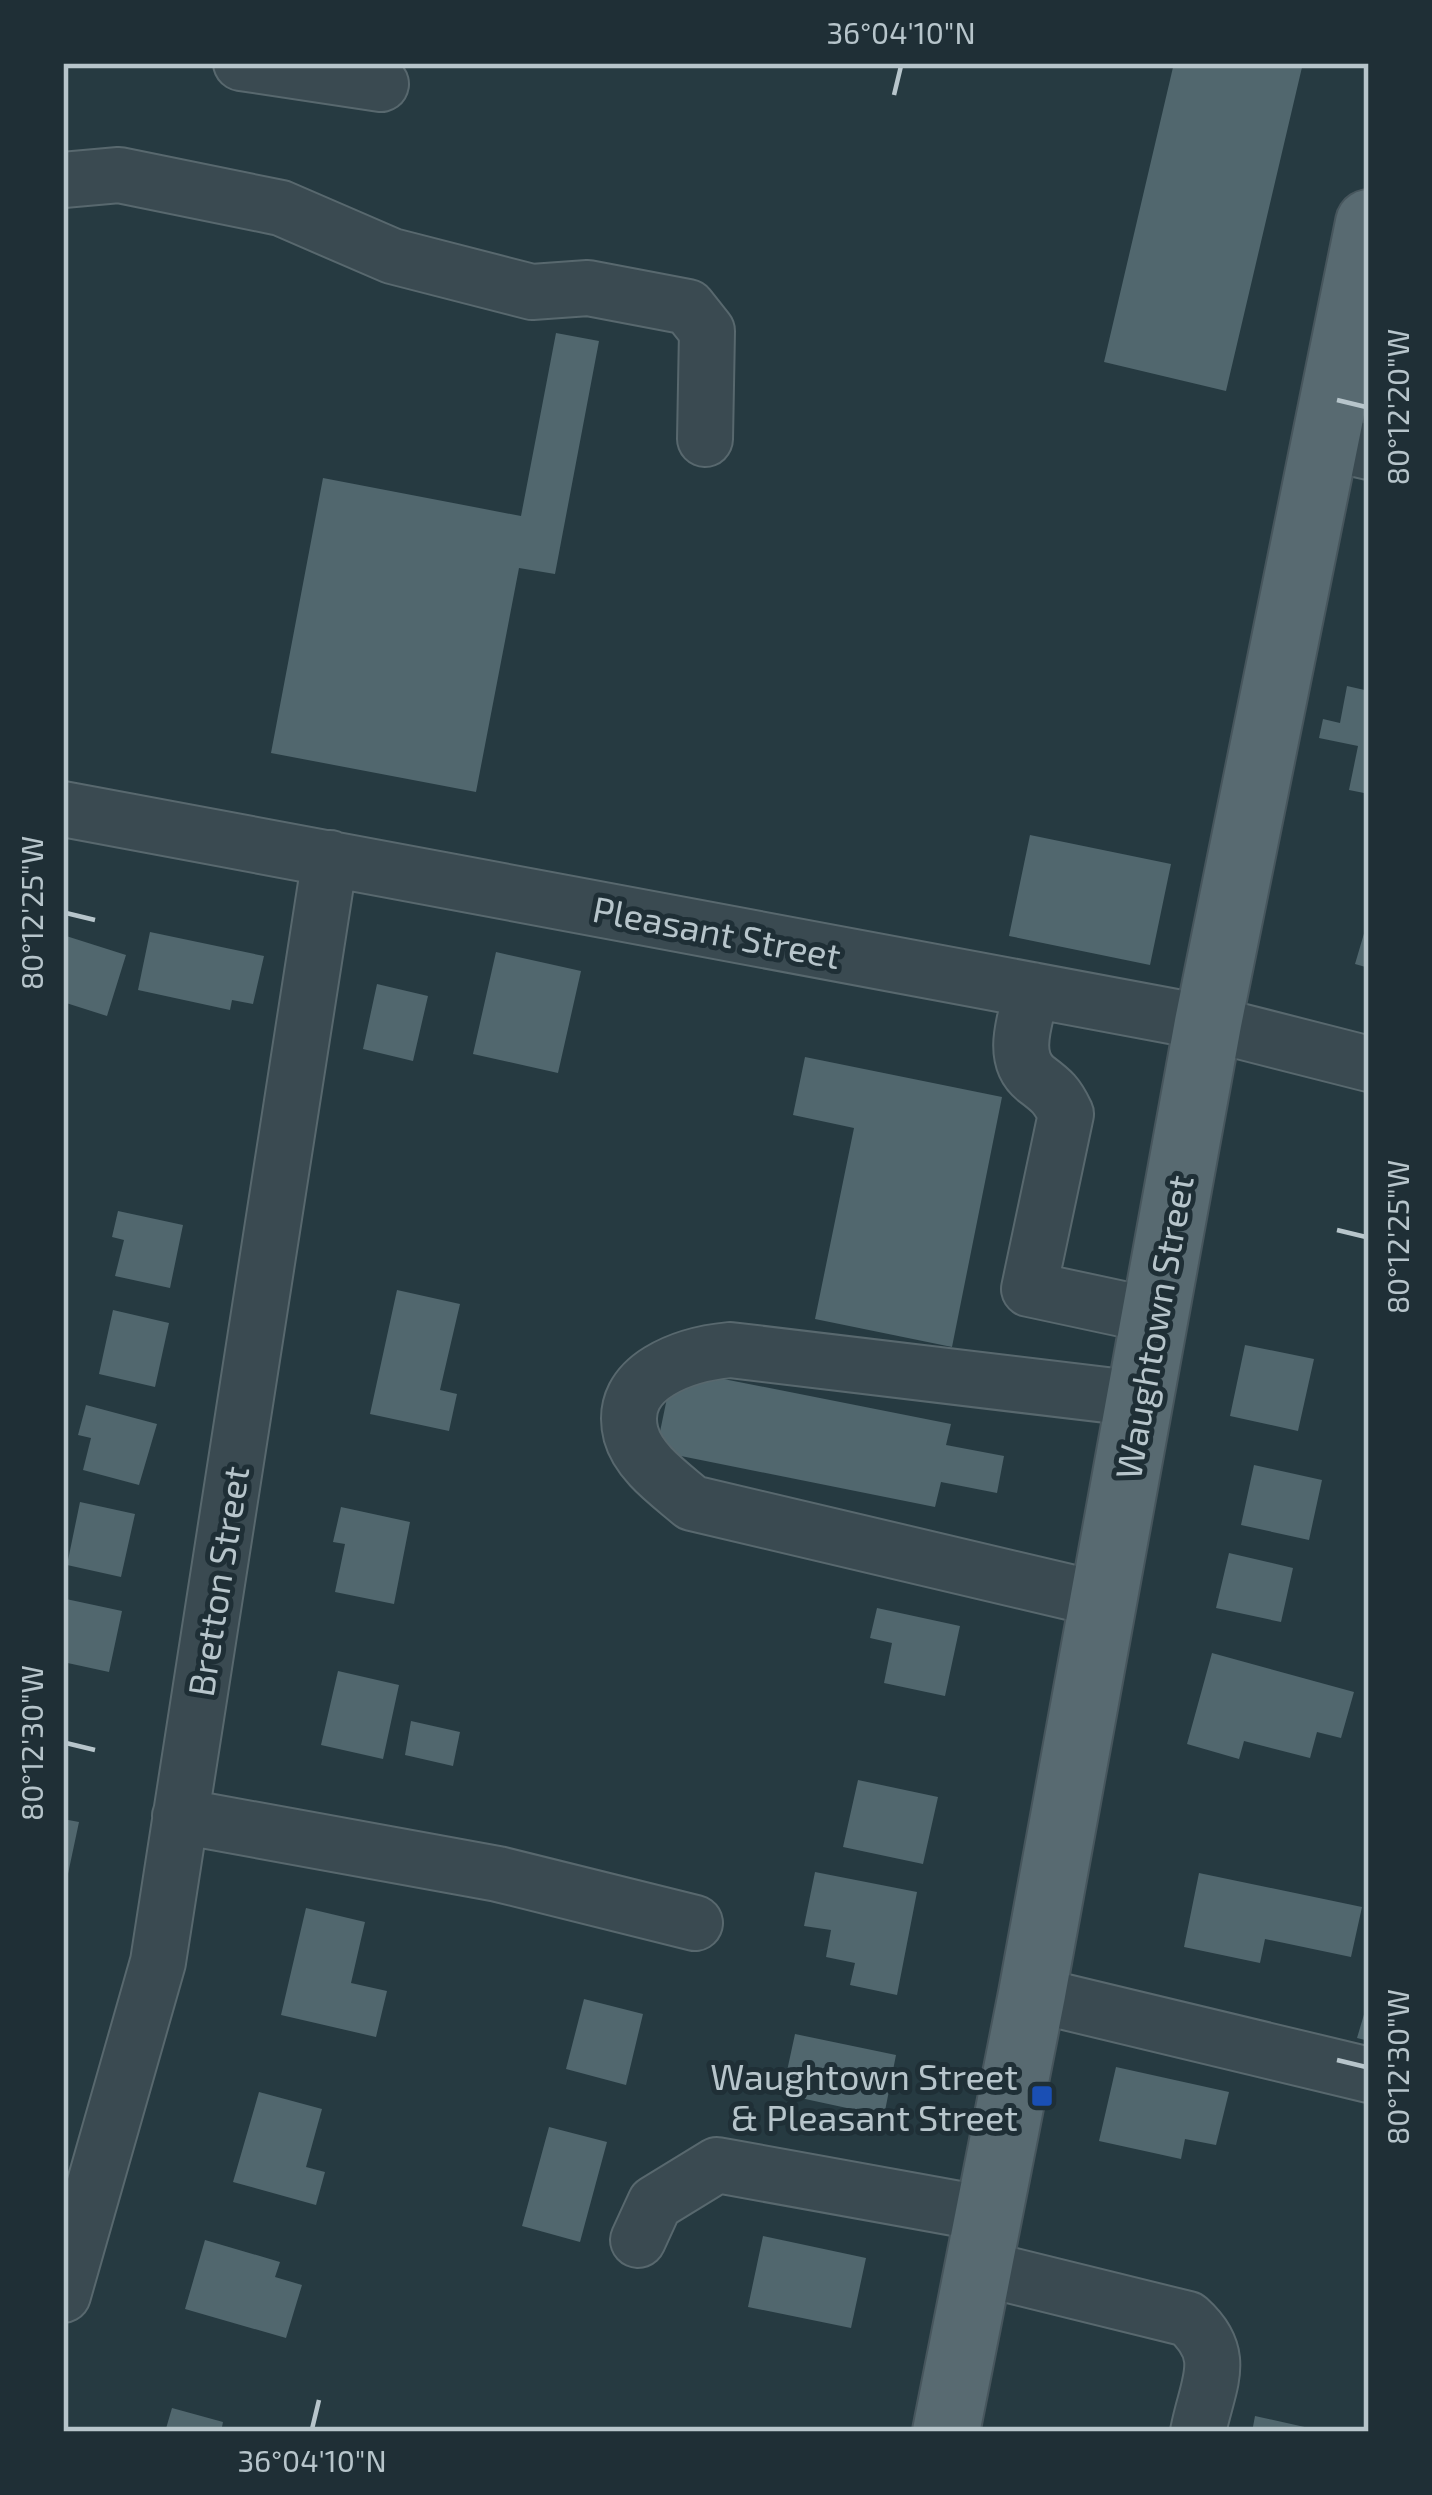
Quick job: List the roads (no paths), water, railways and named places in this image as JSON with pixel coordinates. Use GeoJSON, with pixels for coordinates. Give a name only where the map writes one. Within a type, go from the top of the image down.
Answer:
{"type":"FeatureCollection","features":[{"type":"Feature","properties":{"kind":"main road","name":"Waughtown Street"},"geometry":{"type":"LineString","coordinates":[[946,2432],[1032,1994],[1208,1023],[1348,447],[1369,223]]}},
{"type":"Feature","properties":{"kind":"street"},"geometry":{"type":"LineString","coordinates":[[241,63],[381,83]]}},
{"type":"Feature","properties":{"kind":"street"},"geometry":{"type":"LineString","coordinates":[[63,180],[119,175],[281,208],[392,256],[532,292],[588,288],[688,307],[707,331],[705,439]]}},
{"type":"Feature","properties":{"kind":"street","name":"Pleasant Street"},"geometry":{"type":"LineString","coordinates":[[63,809],[1208,1023],[1369,1064]]}},
{"type":"Feature","properties":{"kind":"street","name":"Bretton Street"},"geometry":{"type":"LineString","coordinates":[[63,2295],[158,1962],[330,858]]}},
{"type":"Feature","properties":{"kind":"street"},"geometry":{"type":"LineString","coordinates":[[1032,990],[1019,1051],[1031,1076],[1054,1089],[1066,1114],[1029,1289],[1155,1316]]}},
{"type":"Feature","properties":{"kind":"street"},"geometry":{"type":"LineString","coordinates":[[1103,1600],[692,1503],[652,1468],[632,1436],[630,1409],[646,1380],[688,1354],[730,1349],[1140,1399]]}},
{"type":"Feature","properties":{"kind":"street"},"geometry":{"type":"LineString","coordinates":[[180,1816],[498,1874],[695,1923]]}},
{"type":"Feature","properties":{"kind":"street"},"geometry":{"type":"LineString","coordinates":[[1032,1994],[1369,2075]]}},
{"type":"Feature","properties":{"kind":"street"},"geometry":{"type":"LineString","coordinates":[[638,2240],[655,2203],[717,2165],[982,2241],[1187,2319],[1210,2339],[1214,2352],[1198,2432]]}},
{"type":"Feature","properties":{"kind":"place","name":"Waughtown Street & Pleasant Street"},"geometry":{"type":"Point","coordinates":[1042,2096]}}]}
